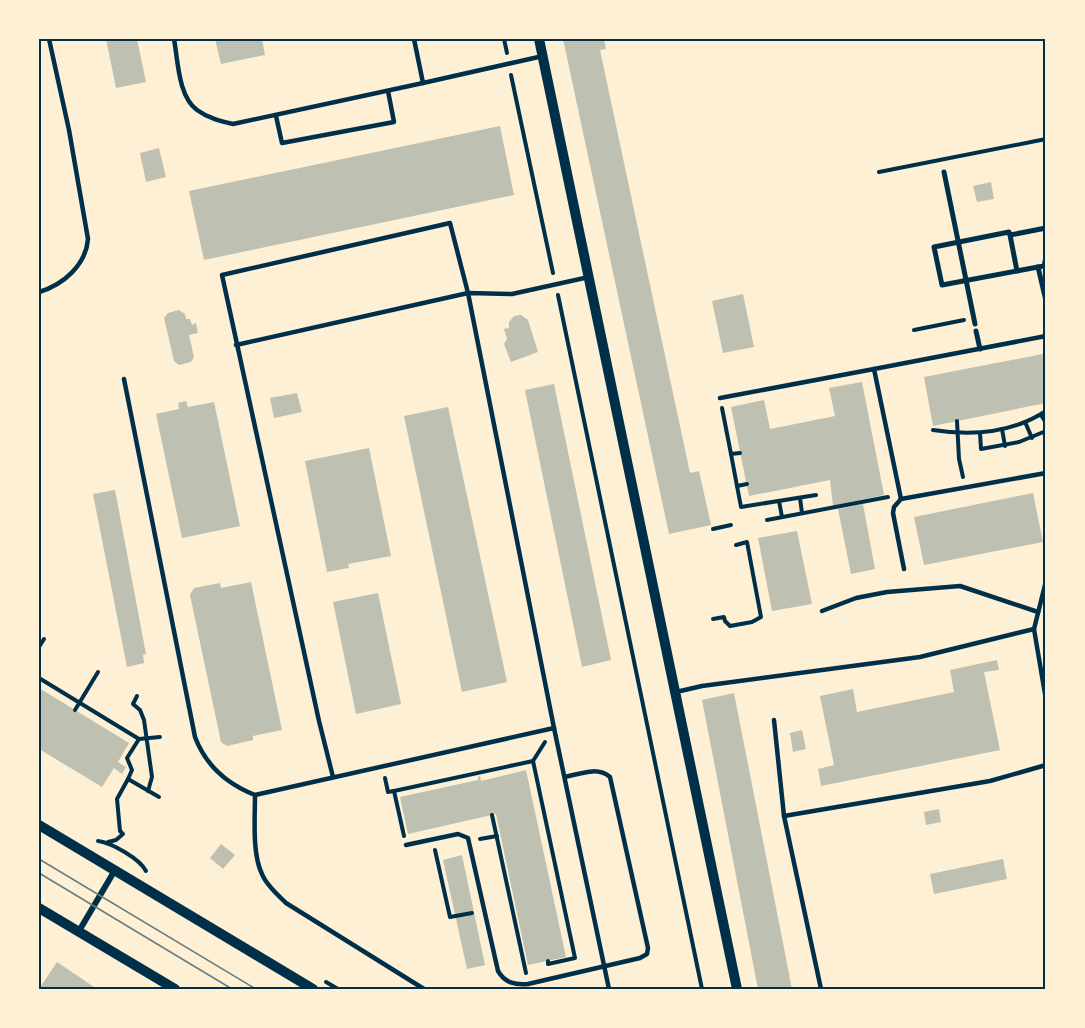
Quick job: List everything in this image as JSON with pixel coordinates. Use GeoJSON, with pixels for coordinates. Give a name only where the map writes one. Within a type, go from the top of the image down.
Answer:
{"type":"FeatureCollection","features":[{"type":"Feature","properties":{"kind":"street"},"geometry":{"type":"LineString","coordinates":[[539,39],[737,989]]}},
{"type":"Feature","properties":{"kind":"street"},"geometry":{"type":"LineString","coordinates":[[944,172],[980,349]]}},
{"type":"Feature","properties":{"kind":"street"},"geometry":{"type":"LineString","coordinates":[[1046,228],[1010,235],[1009,232],[934,247],[942,285],[1044,266],[1046,257]]}},
{"type":"Feature","properties":{"kind":"street"},"geometry":{"type":"LineString","coordinates":[[1010,235],[1017,271]]}},
{"type":"Feature","properties":{"kind":"street"},"geometry":{"type":"LineString","coordinates":[[1038,267],[1046,301]]}},
{"type":"Feature","properties":{"kind":"street"},"geometry":{"type":"LineString","coordinates":[[39,825],[313,989]]}},
{"type":"Feature","properties":{"kind":"street"},"geometry":{"type":"LineString","coordinates":[[79,931],[115,870]]}},
{"type":"Feature","properties":{"kind":"street"},"geometry":{"type":"LineString","coordinates":[[39,908],[175,989]]}},
{"type":"Feature","properties":{"kind":"lane"},"geometry":{"type":"LineString","coordinates":[[39,292],[65,280],[87,252],[88,239],[69,130],[49,39]]}},
{"type":"Feature","properties":{"kind":"lane"},"geometry":{"type":"LineString","coordinates":[[174,39],[184,92],[195,109],[211,118],[232,124],[543,56]]}},
{"type":"Feature","properties":{"kind":"lane"},"geometry":{"type":"LineString","coordinates":[[414,39],[423,83]]}},
{"type":"Feature","properties":{"kind":"lane"},"geometry":{"type":"LineString","coordinates":[[276,116],[282,143],[394,122],[388,91]]}},
{"type":"Feature","properties":{"kind":"lane"},"geometry":{"type":"LineString","coordinates":[[333,777],[222,275],[450,223],[468,293],[554,728],[609,989]]}},
{"type":"Feature","properties":{"kind":"lane"},"geometry":{"type":"LineString","coordinates":[[236,345],[468,293],[512,294],[589,277]]}},
{"type":"Feature","properties":{"kind":"lane"},"geometry":{"type":"LineString","coordinates":[[720,398],[1046,336]]}},
{"type":"Feature","properties":{"kind":"lane"},"geometry":{"type":"LineString","coordinates":[[874,369],[901,497]]}},
{"type":"Feature","properties":{"kind":"lane"},"geometry":{"type":"LineString","coordinates":[[124,379],[195,737],[201,753],[234,787],[255,795],[554,728]]}},
{"type":"Feature","properties":{"kind":"lane"},"geometry":{"type":"LineString","coordinates":[[904,569],[893,513],[901,497],[1046,473]]}},
{"type":"Feature","properties":{"kind":"lane"},"geometry":{"type":"LineString","coordinates":[[1046,581],[1034,629],[1046,700]]}},
{"type":"Feature","properties":{"kind":"lane"},"geometry":{"type":"LineString","coordinates":[[822,611],[856,598],[887,592],[960,586],[1038,612]]}},
{"type":"Feature","properties":{"kind":"lane"},"geometry":{"type":"LineString","coordinates":[[676,692],[702,686],[920,657],[1034,629]]}},
{"type":"Feature","properties":{"kind":"lane"},"geometry":{"type":"LineString","coordinates":[[774,720],[784,816],[821,989]]}},
{"type":"Feature","properties":{"kind":"lane"},"geometry":{"type":"LineString","coordinates":[[784,816],[990,782],[1046,765]]}},
{"type":"Feature","properties":{"kind":"lane"},"geometry":{"type":"LineString","coordinates":[[405,845],[462,834],[468,838],[498,971],[505,980],[511,983],[528,984],[640,958],[647,954],[648,948],[610,777],[598,770],[565,777]]}},
{"type":"Feature","properties":{"kind":"lane"},"geometry":{"type":"LineString","coordinates":[[255,795],[258,859],[262,875],[273,889],[286,903],[424,989]]}},
{"type":"Feature","properties":{"kind":"path"},"geometry":{"type":"LineString","coordinates":[[504,39],[702,989]]}},
{"type":"Feature","properties":{"kind":"path"},"geometry":{"type":"LineString","coordinates":[[879,172],[1046,139]]}},
{"type":"Feature","properties":{"kind":"path"},"geometry":{"type":"LineString","coordinates":[[914,330],[975,324]]}},
{"type":"Feature","properties":{"kind":"path"},"geometry":{"type":"LineString","coordinates":[[720,398],[741,507],[816,495]]}},
{"type":"Feature","properties":{"kind":"path"},"geometry":{"type":"LineString","coordinates":[[933,430],[980,433],[1025,422],[1046,411]]}},
{"type":"Feature","properties":{"kind":"path"},"geometry":{"type":"LineString","coordinates":[[1041,415],[1046,423]]}},
{"type":"Feature","properties":{"kind":"path"},"geometry":{"type":"LineString","coordinates":[[957,421],[960,433],[959,459],[963,478]]}},
{"type":"Feature","properties":{"kind":"path"},"geometry":{"type":"LineString","coordinates":[[1025,422],[1032,438]]}},
{"type":"Feature","properties":{"kind":"path"},"geometry":{"type":"LineString","coordinates":[[1002,429],[1005,446]]}},
{"type":"Feature","properties":{"kind":"path"},"geometry":{"type":"LineString","coordinates":[[980,433],[981,449],[1005,446],[1046,431]]}},
{"type":"Feature","properties":{"kind":"path"},"geometry":{"type":"LineString","coordinates":[[731,454],[740,453]]}},
{"type":"Feature","properties":{"kind":"path"},"geometry":{"type":"LineString","coordinates":[[737,486],[747,484]]}},
{"type":"Feature","properties":{"kind":"path"},"geometry":{"type":"LineString","coordinates":[[767,520],[901,497]]}},
{"type":"Feature","properties":{"kind":"path"},"geometry":{"type":"LineString","coordinates":[[800,498],[802,513]]}},
{"type":"Feature","properties":{"kind":"path"},"geometry":{"type":"LineString","coordinates":[[779,501],[782,517]]}},
{"type":"Feature","properties":{"kind":"path"},"geometry":{"type":"LineString","coordinates":[[713,529],[731,525]]}},
{"type":"Feature","properties":{"kind":"path"},"geometry":{"type":"LineString","coordinates":[[712,619],[724,617],[730,626],[752,622],[761,617],[747,542],[736,545]]}},
{"type":"Feature","properties":{"kind":"path"},"geometry":{"type":"LineString","coordinates":[[39,647],[44,639]]}},
{"type":"Feature","properties":{"kind":"path"},"geometry":{"type":"LineString","coordinates":[[75,710],[98,672]]}},
{"type":"Feature","properties":{"kind":"path"},"geometry":{"type":"LineString","coordinates":[[39,678],[139,739],[160,737]]}},
{"type":"Feature","properties":{"kind":"path"},"geometry":{"type":"LineString","coordinates":[[137,696],[133,704],[142,715],[152,777],[148,791]]}},
{"type":"Feature","properties":{"kind":"path"},"geometry":{"type":"LineString","coordinates":[[107,842],[116,840],[123,834],[120,831],[117,799],[132,770],[127,758],[139,739]]}},
{"type":"Feature","properties":{"kind":"path"},"geometry":{"type":"LineString","coordinates":[[383,766],[388,792],[533,761],[575,958],[548,964],[548,961]]}},
{"type":"Feature","properties":{"kind":"path"},"geometry":{"type":"LineString","coordinates":[[483,772],[485,780]]}},
{"type":"Feature","properties":{"kind":"path"},"geometry":{"type":"LineString","coordinates":[[128,779],[159,797]]}},
{"type":"Feature","properties":{"kind":"path"},"geometry":{"type":"LineString","coordinates":[[394,791],[401,815],[405,845]]}},
{"type":"Feature","properties":{"kind":"path"},"geometry":{"type":"LineString","coordinates":[[492,815],[528,984]]}},
{"type":"Feature","properties":{"kind":"path"},"geometry":{"type":"LineString","coordinates":[[470,841],[497,836]]}},
{"type":"Feature","properties":{"kind":"path"},"geometry":{"type":"LineString","coordinates":[[433,839],[450,917],[485,910]]}},
{"type":"Feature","properties":{"kind":"building"},"geometry":{"type":"Polygon","coordinates":[[[106,39],[137,39],[146,82],[116,88],[106,39]]]}},
{"type":"Feature","properties":{"kind":"building"},"geometry":{"type":"Polygon","coordinates":[[[215,39],[262,39],[265,55],[221,64],[215,39]]]}},
{"type":"Feature","properties":{"kind":"building"},"geometry":{"type":"Polygon","coordinates":[[[563,39],[604,39],[606,49],[600,50],[690,473],[699,471],[711,525],[669,534],[563,39]]]}},
{"type":"Feature","properties":{"kind":"building"},"geometry":{"type":"Polygon","coordinates":[[[500,126],[514,195],[204,260],[189,191],[500,126]]]}},
{"type":"Feature","properties":{"kind":"building"},"geometry":{"type":"Polygon","coordinates":[[[159,148],[166,177],[146,182],[140,153],[159,148]]]}},
{"type":"Feature","properties":{"kind":"building"},"geometry":{"type":"Polygon","coordinates":[[[991,182],[994,199],[977,202],[973,186],[991,182]]]}},
{"type":"Feature","properties":{"kind":"building"},"geometry":{"type":"Polygon","coordinates":[[[743,294],[754,347],[723,353],[712,301],[743,294]]]}},
{"type":"Feature","properties":{"kind":"building"},"geometry":{"type":"Polygon","coordinates":[[[179,310],[185,314],[186,319],[190,319],[192,325],[196,323],[198,333],[189,335],[194,357],[191,362],[179,365],[174,361],[164,318],[168,313],[179,310]]]}},
{"type":"Feature","properties":{"kind":"building"},"geometry":{"type":"Polygon","coordinates":[[[521,315],[528,320],[538,352],[511,362],[504,344],[507,339],[504,329],[509,328],[509,322],[514,316],[521,315]]]}},
{"type":"Feature","properties":{"kind":"building"},"geometry":{"type":"Polygon","coordinates":[[[1043,354],[1046,371],[1046,403],[933,426],[924,377],[1043,354]]]}},
{"type":"Feature","properties":{"kind":"building"},"geometry":{"type":"Polygon","coordinates":[[[862,382],[884,495],[833,506],[830,480],[749,496],[731,407],[764,400],[770,429],[835,416],[829,388],[862,382]]]}},
{"type":"Feature","properties":{"kind":"building"},"geometry":{"type":"Polygon","coordinates":[[[554,384],[611,660],[582,667],[525,390],[554,384]]]}},
{"type":"Feature","properties":{"kind":"building"},"geometry":{"type":"Polygon","coordinates":[[[297,393],[302,412],[274,418],[270,398],[297,393]]]}},
{"type":"Feature","properties":{"kind":"building"},"geometry":{"type":"Polygon","coordinates":[[[186,401],[188,407],[214,402],[240,526],[182,538],[156,414],[179,409],[178,403],[186,401]]]}},
{"type":"Feature","properties":{"kind":"building"},"geometry":{"type":"Polygon","coordinates":[[[448,407],[507,682],[462,692],[404,416],[448,407]]]}},
{"type":"Feature","properties":{"kind":"building"},"geometry":{"type":"Polygon","coordinates":[[[369,448],[391,556],[348,564],[349,568],[327,572],[305,461],[369,448]]]}},
{"type":"Feature","properties":{"kind":"building"},"geometry":{"type":"Polygon","coordinates":[[[115,490],[146,654],[143,655],[144,663],[127,667],[93,494],[115,490]]]}},
{"type":"Feature","properties":{"kind":"building"},"geometry":{"type":"Polygon","coordinates":[[[1033,493],[1043,542],[924,565],[914,517],[1033,493]]]}},
{"type":"Feature","properties":{"kind":"building"},"geometry":{"type":"Polygon","coordinates":[[[863,504],[875,569],[851,574],[838,509],[863,504]]]}},
{"type":"Feature","properties":{"kind":"building"},"geometry":{"type":"Polygon","coordinates":[[[797,531],[812,604],[772,611],[758,538],[797,531]]]}},
{"type":"Feature","properties":{"kind":"building"},"geometry":{"type":"Polygon","coordinates":[[[251,582],[282,730],[253,736],[253,740],[227,746],[221,742],[190,595],[194,588],[220,583],[221,588],[251,582]]]}},
{"type":"Feature","properties":{"kind":"building"},"geometry":{"type":"Polygon","coordinates":[[[378,593],[401,704],[356,714],[333,602],[378,593]]]}},
{"type":"Feature","properties":{"kind":"building"},"geometry":{"type":"Polygon","coordinates":[[[997,660],[999,670],[984,672],[1000,750],[821,786],[818,769],[834,765],[820,696],[853,689],[857,712],[954,692],[950,670],[997,660]]]}},
{"type":"Feature","properties":{"kind":"building"},"geometry":{"type":"Polygon","coordinates":[[[39,688],[129,743],[118,762],[126,767],[122,774],[114,768],[102,787],[39,749],[39,688]]]}},
{"type":"Feature","properties":{"kind":"building"},"geometry":{"type":"Polygon","coordinates":[[[734,693],[792,989],[758,989],[702,700],[734,693]]]}},
{"type":"Feature","properties":{"kind":"building"},"geometry":{"type":"Polygon","coordinates":[[[802,730],[806,749],[793,752],[790,733],[802,730]]]}},
{"type":"Feature","properties":{"kind":"building"},"geometry":{"type":"Polygon","coordinates":[[[526,770],[566,957],[528,965],[496,814],[408,834],[400,797],[478,780],[480,776],[481,781],[526,770]]]}},
{"type":"Feature","properties":{"kind":"building"},"geometry":{"type":"Polygon","coordinates":[[[939,809],[941,822],[926,825],[924,812],[939,809]]]}},
{"type":"Feature","properties":{"kind":"building"},"geometry":{"type":"Polygon","coordinates":[[[221,844],[235,855],[223,869],[210,858],[221,844]]]}},
{"type":"Feature","properties":{"kind":"building"},"geometry":{"type":"Polygon","coordinates":[[[462,855],[485,965],[467,969],[443,860],[462,855]]]}},
{"type":"Feature","properties":{"kind":"building"},"geometry":{"type":"Polygon","coordinates":[[[1003,859],[1007,879],[934,894],[930,874],[1003,859]]]}},
{"type":"Feature","properties":{"kind":"building"},"geometry":{"type":"Polygon","coordinates":[[[57,962],[97,989],[39,989],[57,962]]]}},
{"type":"Feature","properties":{"kind":"tram line"},"geometry":{"type":"LineString","coordinates":[[39,859],[256,989]]}},
{"type":"Feature","properties":{"kind":"tram line"},"geometry":{"type":"LineString","coordinates":[[39,873],[232,989]]}}]}
